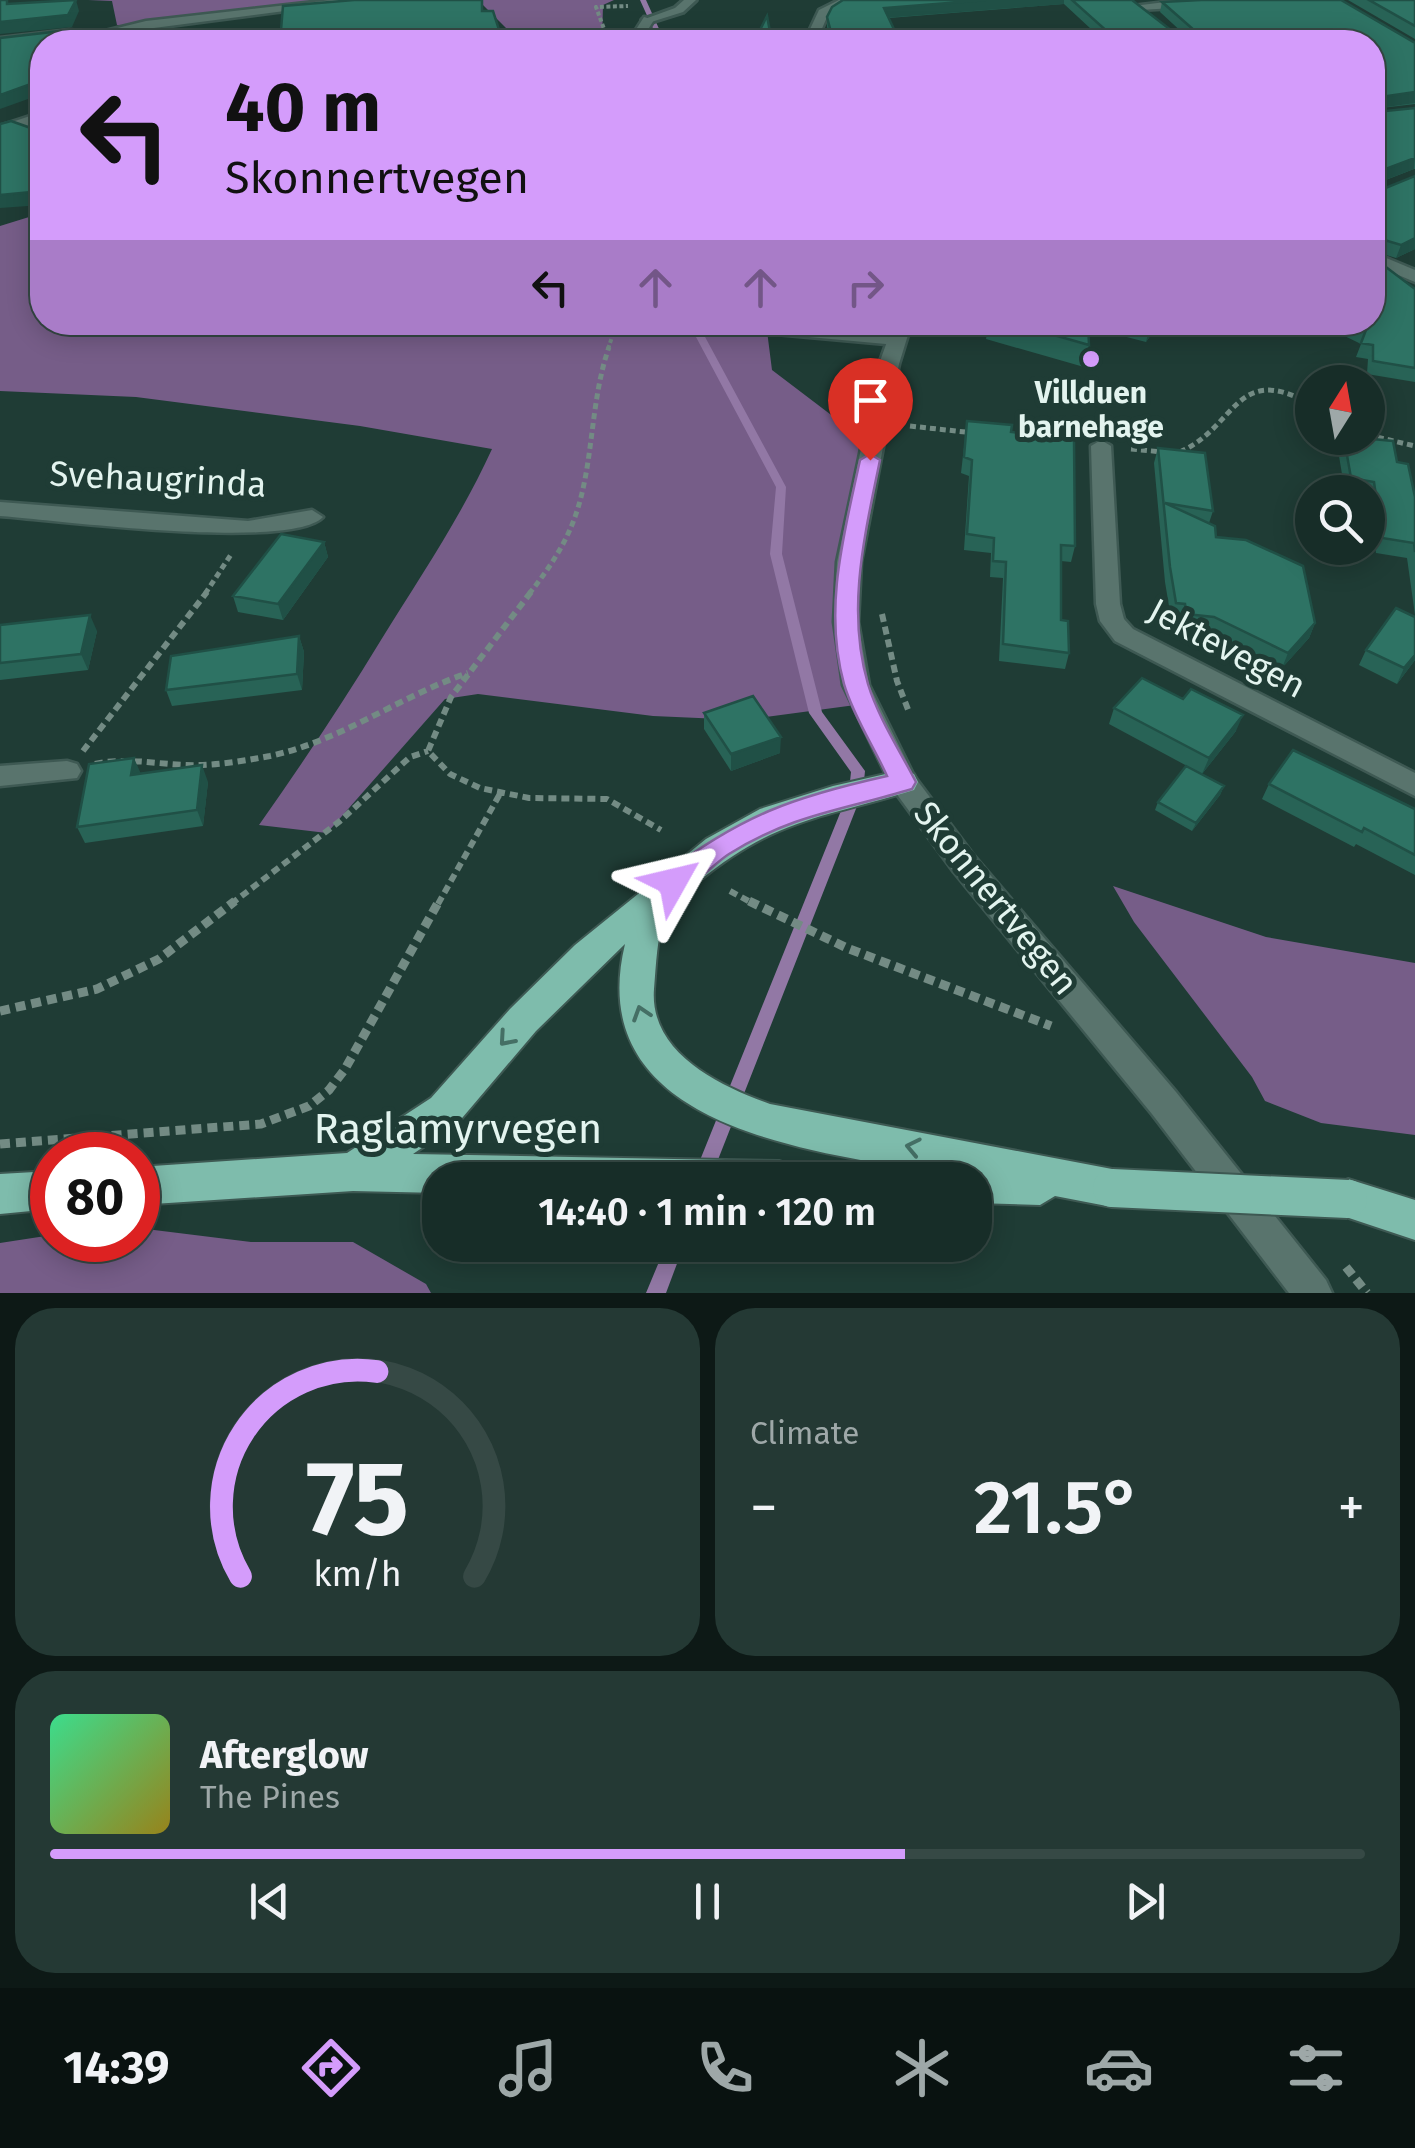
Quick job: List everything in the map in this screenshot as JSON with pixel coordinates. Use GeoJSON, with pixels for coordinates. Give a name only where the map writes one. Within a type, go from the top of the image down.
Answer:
{"type":"FeatureCollection","features":[{"type":"Feature","properties":{"kind":"highway"},"geometry":{"type":"LineString","coordinates":[[353,1172],[444,1110],[523,1020],[652,898],[717,848],[771,818],[903,782]]}},
{"type":"Feature","properties":{"kind":"highway"},"geometry":{"type":"LineString","coordinates":[[652,898],[639,956],[635,1003],[657,1056],[709,1099],[770,1122],[1112,1188]]}},
{"type":"Feature","properties":{"kind":"highway","name":"Raglamyrvegen"},"geometry":{"type":"LineString","coordinates":[[160,1185],[353,1172],[422,1173]]}},
{"type":"Feature","properties":{"kind":"highway"},"geometry":{"type":"LineString","coordinates":[[992,1184],[1415,1202]]}},
{"type":"Feature","properties":{"kind":"highway"},"geometry":{"type":"LineString","coordinates":[[0,1194],[30,1192]]}},
{"type":"Feature","properties":{"kind":"highway"},"geometry":{"type":"LineString","coordinates":[[1348,1198],[1415,1220]]}},
{"type":"Feature","properties":{"kind":"street"},"geometry":{"type":"LineString","coordinates":[[124,30],[146,24],[363,0]]}},
{"type":"Feature","properties":{"kind":"street"},"geometry":{"type":"LineString","coordinates":[[816,30],[824,13],[848,0]]}},
{"type":"Feature","properties":{"kind":"street"},"geometry":{"type":"LineString","coordinates":[[1135,3],[1246,0]]}},
{"type":"Feature","properties":{"kind":"street"},"geometry":{"type":"LineString","coordinates":[[1135,3],[1153,18]]}},
{"type":"Feature","properties":{"kind":"street"},"geometry":{"type":"LineString","coordinates":[[642,30],[648,20]]}},
{"type":"Feature","properties":{"kind":"street"},"geometry":{"type":"LineString","coordinates":[[0,42],[30,38]]}},
{"type":"Feature","properties":{"kind":"street"},"geometry":{"type":"LineString","coordinates":[[0,131],[30,120]]}},
{"type":"Feature","properties":{"kind":"street"},"geometry":{"type":"LineString","coordinates":[[1385,263],[1415,277]]}},
{"type":"Feature","properties":{"kind":"street","name":"Skonnertvegen"},"geometry":{"type":"LineString","coordinates":[[899,335],[849,562],[846,622],[856,685],[903,782],[964,864],[1164,1103],[1313,1293]]}},
{"type":"Feature","properties":{"kind":"street","name":"Jektevegen"},"geometry":{"type":"LineString","coordinates":[[1101,446],[1108,604],[1112,622],[1124,635],[1415,784]]}},
{"type":"Feature","properties":{"kind":"street","name":"Svehaugrinda"},"geometry":{"type":"LineString","coordinates":[[0,509],[248,528],[312,517]]}},
{"type":"Feature","properties":{"kind":"street"},"geometry":{"type":"LineString","coordinates":[[0,776],[67,771]]}},
{"type":"Feature","properties":{"kind":"lane"},"geometry":{"type":"LineString","coordinates":[[648,20],[679,10],[692,0]]}},
{"type":"Feature","properties":{"kind":"path"},"geometry":{"type":"LineString","coordinates":[[587,0],[596,7]]}},
{"type":"Feature","properties":{"kind":"path"},"geometry":{"type":"LineString","coordinates":[[613,335],[597,386],[588,470],[572,528],[535,591],[440,716],[428,751],[436,765],[456,779],[543,799],[603,798],[620,803],[662,830]]}},
{"type":"Feature","properties":{"kind":"path"},"geometry":{"type":"LineString","coordinates":[[907,446],[913,411]]}},
{"type":"Feature","properties":{"kind":"path"},"geometry":{"type":"LineString","coordinates":[[1385,439],[1415,446]]}},
{"type":"Feature","properties":{"kind":"path"},"geometry":{"type":"LineString","coordinates":[[67,771],[208,590],[248,528]]}},
{"type":"Feature","properties":{"kind":"path"},"geometry":{"type":"LineString","coordinates":[[883,598],[882,616],[897,681],[914,723]]}},
{"type":"Feature","properties":{"kind":"path"},"geometry":{"type":"LineString","coordinates":[[67,771],[114,758],[191,765],[277,754],[332,736],[436,682],[470,672]]}},
{"type":"Feature","properties":{"kind":"path"},"geometry":{"type":"LineString","coordinates":[[0,1011],[97,989],[159,960],[340,821],[410,757],[428,751]]}},
{"type":"Feature","properties":{"kind":"path"},"geometry":{"type":"LineString","coordinates":[[0,1144],[64,1136],[261,1124],[288,1117],[318,1102],[345,1068],[501,792]]}},
{"type":"Feature","properties":{"kind":"path"},"geometry":{"type":"LineString","coordinates":[[730,891],[862,953],[1069,1033]]}},
{"type":"Feature","properties":{"kind":"path"},"geometry":{"type":"LineString","coordinates":[[1343,1264],[1367,1293]]}},
{"type":"Feature","properties":{"kind":"shaded area"},"geometry":{"type":"Polygon","coordinates":[[[88,0],[365,0],[157,27],[117,25],[112,1],[88,0]]]}},
{"type":"Feature","properties":{"kind":"shaded area"},"geometry":{"type":"Polygon","coordinates":[[[478,0],[614,0],[603,5],[602,30],[508,30],[478,0]]]}},
{"type":"Feature","properties":{"kind":"shaded area"},"geometry":{"type":"Polygon","coordinates":[[[30,217],[30,335],[768,335],[772,370],[876,449],[853,590],[863,704],[744,720],[653,716],[478,694],[445,699],[327,833],[259,825],[337,711],[425,570],[492,449],[360,426],[136,397],[0,391],[0,226],[30,217]]]}},
{"type":"Feature","properties":{"kind":"shaded area"},"geometry":{"type":"Polygon","coordinates":[[[1113,886],[1266,937],[1415,963],[1415,1135],[1321,1123],[1265,1101],[1252,1077],[1134,922],[1113,886]]]}},
{"type":"Feature","properties":{"kind":"shaded area"},"geometry":{"type":"Polygon","coordinates":[[[160,1231],[251,1242],[353,1242],[426,1284],[431,1293],[0,1293],[0,1243],[30,1238],[30,1262],[160,1262],[160,1231]]]}},
{"type":"Feature","properties":{"kind":"building"},"geometry":{"type":"Polygon","coordinates":[[[0,0],[7,0],[7,4],[76,0],[68,15],[0,22],[0,0]]]}},
{"type":"Feature","properties":{"kind":"building"},"geometry":{"type":"Polygon","coordinates":[[[354,0],[482,0],[482,11],[493,11],[499,30],[281,30],[283,6],[354,0]]]}},
{"type":"Feature","properties":{"kind":"building"},"geometry":{"type":"Polygon","coordinates":[[[843,0],[986,0],[884,8],[894,30],[830,30],[827,17],[832,7],[843,0]]]}},
{"type":"Feature","properties":{"kind":"building"},"geometry":{"type":"Polygon","coordinates":[[[1072,0],[1132,0],[1171,30],[1106,30],[1072,0]]]}},
{"type":"Feature","properties":{"kind":"building"},"geometry":{"type":"Polygon","coordinates":[[[1341,0],[1415,43],[1415,92],[1385,96],[1385,30],[1194,30],[1162,2],[1341,0]]]}},
{"type":"Feature","properties":{"kind":"building"},"geometry":{"type":"Polygon","coordinates":[[[1369,0],[1415,0],[1415,26],[1369,0]]]}},
{"type":"Feature","properties":{"kind":"building"},"geometry":{"type":"Polygon","coordinates":[[[767,16],[770,30],[760,30],[767,16]]]}},
{"type":"Feature","properties":{"kind":"building"},"geometry":{"type":"Polygon","coordinates":[[[30,35],[30,84],[0,95],[0,38],[30,35]]]}},
{"type":"Feature","properties":{"kind":"building"},"geometry":{"type":"Polygon","coordinates":[[[1415,108],[1415,158],[1385,169],[1385,111],[1415,108]]]}},
{"type":"Feature","properties":{"kind":"building"},"geometry":{"type":"Polygon","coordinates":[[[11,121],[30,128],[30,192],[0,195],[0,124],[11,121]]]}},
{"type":"Feature","properties":{"kind":"building"},"geometry":{"type":"Polygon","coordinates":[[[1415,176],[1415,238],[1401,245],[1385,240],[1385,188],[1415,176]]]}},
{"type":"Feature","properties":{"kind":"building"},"geometry":{"type":"Polygon","coordinates":[[[1385,266],[1415,289],[1415,368],[1373,361],[1373,345],[1361,343],[1364,335],[1385,335],[1385,266]]]}},
{"type":"Feature","properties":{"kind":"building"},"geometry":{"type":"Polygon","coordinates":[[[1054,335],[1089,335],[1089,345],[1054,335]]]}},
{"type":"Feature","properties":{"kind":"building"},"geometry":{"type":"Polygon","coordinates":[[[967,421],[1012,425],[1011,432],[1074,439],[1075,546],[1061,545],[1061,620],[1068,621],[1069,653],[1003,644],[1006,562],[993,561],[994,538],[967,534],[972,460],[964,457],[967,421]]]}},
{"type":"Feature","properties":{"kind":"building"},"geometry":{"type":"Polygon","coordinates":[[[1385,440],[1393,441],[1397,462],[1408,464],[1415,497],[1415,552],[1414,543],[1385,538],[1385,475],[1350,475],[1347,455],[1385,455],[1385,440]]]}},
{"type":"Feature","properties":{"kind":"building"},"geometry":{"type":"Polygon","coordinates":[[[1158,448],[1205,453],[1213,511],[1165,503],[1215,526],[1216,537],[1246,540],[1303,566],[1315,623],[1288,653],[1214,617],[1186,614],[1185,604],[1176,603],[1158,448]]]}},
{"type":"Feature","properties":{"kind":"building"},"geometry":{"type":"Polygon","coordinates":[[[281,534],[324,542],[278,604],[233,596],[281,534]]]}},
{"type":"Feature","properties":{"kind":"building"},"geometry":{"type":"Polygon","coordinates":[[[1396,608],[1415,617],[1415,655],[1404,668],[1366,650],[1396,608]]]}},
{"type":"Feature","properties":{"kind":"building"},"geometry":{"type":"Polygon","coordinates":[[[90,615],[81,654],[0,663],[0,625],[90,615]]]}},
{"type":"Feature","properties":{"kind":"building"},"geometry":{"type":"Polygon","coordinates":[[[299,636],[297,674],[166,690],[171,656],[299,636]]]}},
{"type":"Feature","properties":{"kind":"building"},"geometry":{"type":"Polygon","coordinates":[[[1142,678],[1183,699],[1191,689],[1243,715],[1209,758],[1114,708],[1142,678]]]}},
{"type":"Feature","properties":{"kind":"building"},"geometry":{"type":"Polygon","coordinates":[[[753,696],[781,737],[731,754],[704,713],[753,696]]]}},
{"type":"Feature","properties":{"kind":"building"},"geometry":{"type":"Polygon","coordinates":[[[1293,750],[1415,809],[1415,855],[1269,784],[1293,750]]]}},
{"type":"Feature","properties":{"kind":"building"},"geometry":{"type":"Polygon","coordinates":[[[134,758],[131,775],[202,765],[197,810],[77,827],[89,764],[134,758]]]}},
{"type":"Feature","properties":{"kind":"building"},"geometry":{"type":"Polygon","coordinates":[[[1186,766],[1224,786],[1196,823],[1158,802],[1186,766]]]}},
{"type":"Feature","properties":{"kind":"waterway"},"geometry":{"type":"LineString","coordinates":[[643,0],[657,30]]}},
{"type":"Feature","properties":{"kind":"waterway"},"geometry":{"type":"LineString","coordinates":[[699,335],[781,487],[776,554],[816,713],[858,771],[856,791],[708,1162]]}},
{"type":"Feature","properties":{"kind":"waterway"},"geometry":{"type":"LineString","coordinates":[[656,1293],[668,1262]]}},
{"type":"Feature","properties":{"kind":"place","name":"Villduen barnehage"},"geometry":{"type":"Point","coordinates":[1091,359]}},
{"type":"Feature","properties":{"kind":"route"},"geometry":{"type":"LineString","coordinates":[[673,882],[717,848],[771,818],[903,782],[856,685],[846,622],[849,562],[870,460]]}}]}
